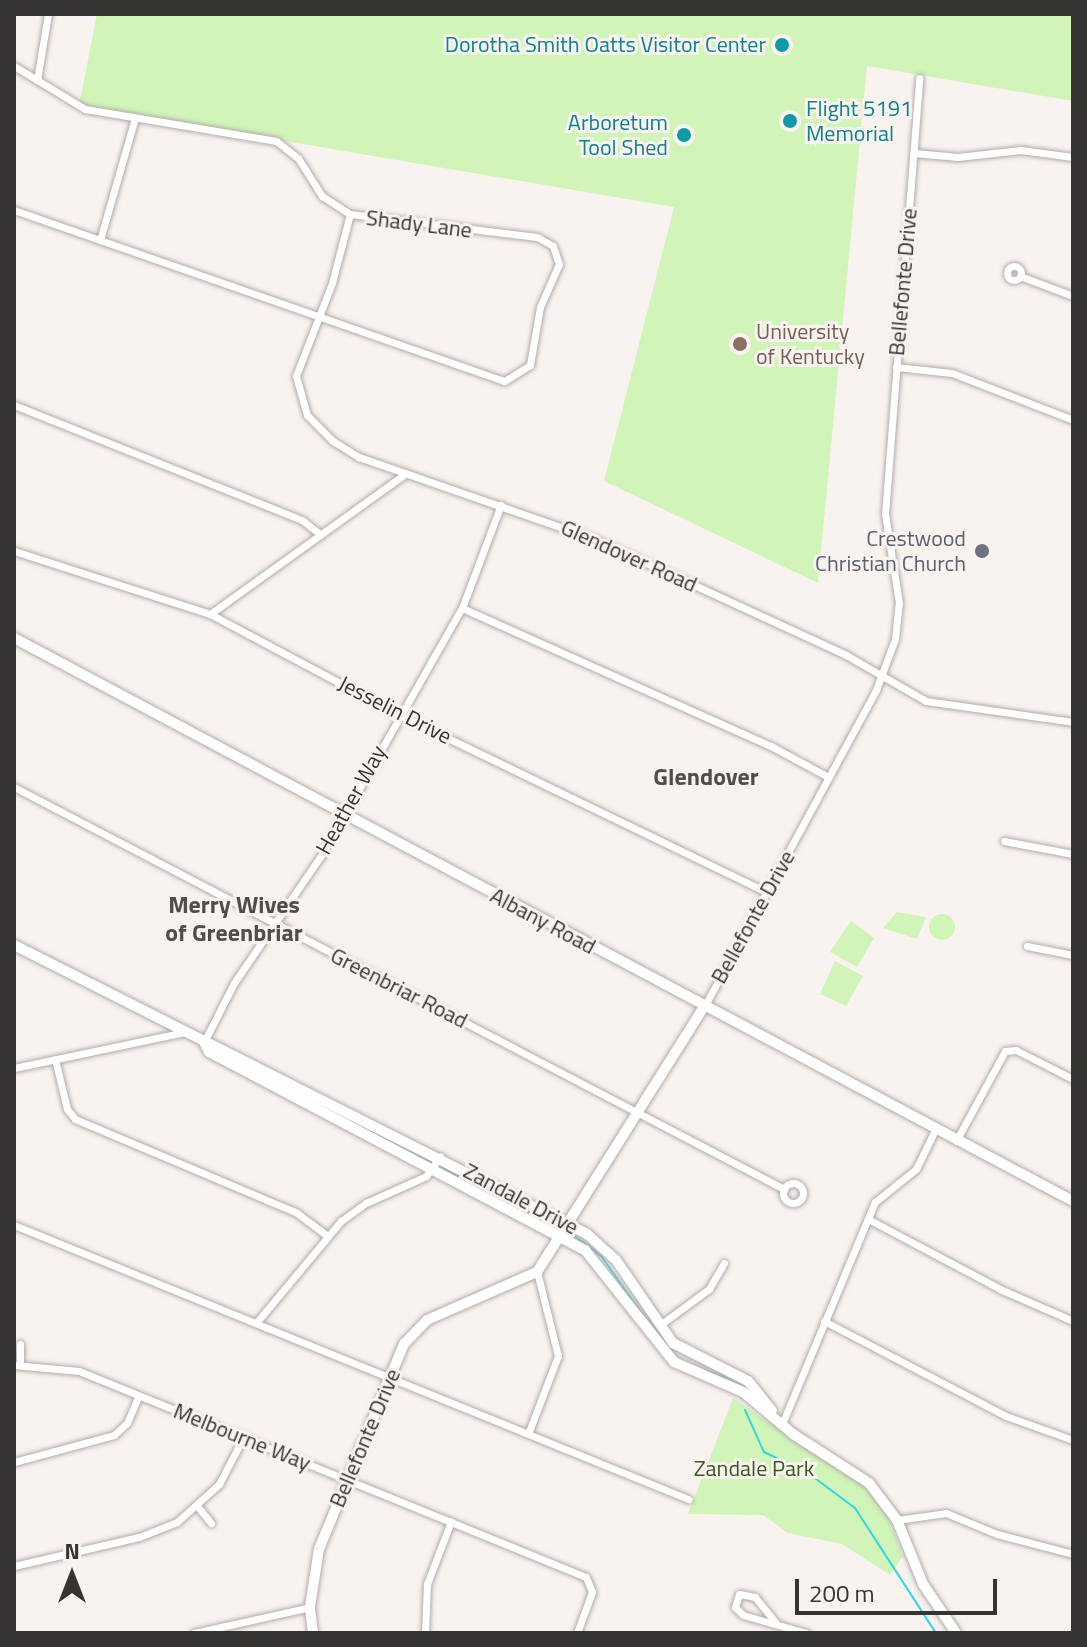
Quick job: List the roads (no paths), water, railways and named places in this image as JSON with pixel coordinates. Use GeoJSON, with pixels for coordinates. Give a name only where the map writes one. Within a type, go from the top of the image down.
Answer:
{"type":"FeatureCollection","features":[{"type":"Feature","properties":{"kind":"street"},"geometry":{"type":"LineString","coordinates":[[37,80],[48,14]]}},
{"type":"Feature","properties":{"kind":"street","name":"Shady Lane"},"geometry":{"type":"LineString","coordinates":[[14,66],[78,107],[276,141],[293,152],[322,196],[350,214],[543,239],[556,250],[559,264],[538,315],[530,365],[504,381],[316,314]]}},
{"type":"Feature","properties":{"kind":"street","name":"Bellefonte Drive"},"geometry":{"type":"LineString","coordinates":[[313,1633],[310,1607],[319,1549],[404,1344],[420,1325],[537,1272],[570,1224],[593,1177],[704,1007],[882,675],[899,617],[885,514],[919,78]]}},
{"type":"Feature","properties":{"kind":"street"},"geometry":{"type":"LineString","coordinates":[[100,240],[135,118]]}},
{"type":"Feature","properties":{"kind":"street"},"geometry":{"type":"LineString","coordinates":[[914,153],[958,157],[1021,150],[1073,157]]}},
{"type":"Feature","properties":{"kind":"street"},"geometry":{"type":"LineString","coordinates":[[14,210],[316,314]]}},
{"type":"Feature","properties":{"kind":"street","name":"Glendover Road"},"geometry":{"type":"LineString","coordinates":[[350,214],[332,283],[316,314],[296,376],[307,415],[351,452],[592,538],[882,675],[935,705],[1073,722]]}},
{"type":"Feature","properties":{"kind":"street"},"geometry":{"type":"LineString","coordinates":[[1020,276],[1073,296]]}},
{"type":"Feature","properties":{"kind":"street"},"geometry":{"type":"LineString","coordinates":[[896,367],[952,373],[1073,419]]}},
{"type":"Feature","properties":{"kind":"street"},"geometry":{"type":"LineString","coordinates":[[14,405],[302,520],[320,534]]}},
{"type":"Feature","properties":{"kind":"street"},"geometry":{"type":"LineString","coordinates":[[210,614],[387,482],[408,473]]}},
{"type":"Feature","properties":{"kind":"street","name":"Heather Way"},"geometry":{"type":"LineString","coordinates":[[204,1042],[234,983],[277,925],[462,608],[501,505]]}},
{"type":"Feature","properties":{"kind":"street","name":"Jesselin Drive"},"geometry":{"type":"LineString","coordinates":[[14,551],[210,614],[398,714],[767,892]]}},
{"type":"Feature","properties":{"kind":"street"},"geometry":{"type":"LineString","coordinates":[[462,608],[771,746],[828,777]]}},
{"type":"Feature","properties":{"kind":"street","name":"Albany Road"},"geometry":{"type":"LineString","coordinates":[[14,638],[1073,1201]]}},
{"type":"Feature","properties":{"kind":"street","name":"Greenbriar Road"},"geometry":{"type":"LineString","coordinates":[[14,787],[784,1189]]}},
{"type":"Feature","properties":{"kind":"street"},"geometry":{"type":"LineString","coordinates":[[1004,841],[1073,854]]}},
{"type":"Feature","properties":{"kind":"street","name":"Zandale Drive"},"geometry":{"type":"LineString","coordinates":[[14,945],[204,1042],[217,1043],[570,1224],[610,1253],[681,1351],[748,1381],[782,1424]]}},
{"type":"Feature","properties":{"kind":"street"},"geometry":{"type":"LineString","coordinates":[[1027,946],[1073,955]]}},
{"type":"Feature","properties":{"kind":"street"},"geometry":{"type":"LineString","coordinates":[[14,1068],[185,1032]]}},
{"type":"Feature","properties":{"kind":"street","name":"Zandale Drive"},"geometry":{"type":"LineString","coordinates":[[204,1042],[209,1052],[562,1236],[602,1265],[674,1362],[743,1392],[782,1424],[862,1476],[897,1520],[923,1584],[956,1633]]}},
{"type":"Feature","properties":{"kind":"street"},"geometry":{"type":"LineString","coordinates":[[956,1141],[1005,1051],[1016,1050],[1072,1078],[1073,1070]]}},
{"type":"Feature","properties":{"kind":"street"},"geometry":{"type":"LineString","coordinates":[[55,1059],[67,1109],[82,1124],[297,1213],[327,1236]]}},
{"type":"Feature","properties":{"kind":"street"},"geometry":{"type":"LineString","coordinates":[[782,1424],[868,1219],[880,1196],[916,1169],[935,1130]]}},
{"type":"Feature","properties":{"kind":"street"},"geometry":{"type":"LineString","coordinates":[[256,1323],[327,1236],[357,1208],[433,1170],[440,1157]]}},
{"type":"Feature","properties":{"kind":"street"},"geometry":{"type":"LineString","coordinates":[[868,1219],[1002,1290],[1073,1321]]}},
{"type":"Feature","properties":{"kind":"street"},"geometry":{"type":"LineString","coordinates":[[14,1225],[688,1499]]}},
{"type":"Feature","properties":{"kind":"street"},"geometry":{"type":"LineString","coordinates":[[660,1325],[709,1289],[724,1263]]}},
{"type":"Feature","properties":{"kind":"street"},"geometry":{"type":"LineString","coordinates":[[528,1434],[558,1356],[537,1272]]}},
{"type":"Feature","properties":{"kind":"street"},"geometry":{"type":"LineString","coordinates":[[824,1321],[1006,1416],[1073,1440]]}},
{"type":"Feature","properties":{"kind":"street"},"geometry":{"type":"LineString","coordinates":[[17,1364],[20,1344]]}},
{"type":"Feature","properties":{"kind":"street","name":"Melbourne Way"},"geometry":{"type":"LineString","coordinates":[[17,1364],[67,1368],[139,1395],[589,1580],[591,1599],[577,1633]]}},
{"type":"Feature","properties":{"kind":"street"},"geometry":{"type":"LineString","coordinates":[[14,1462],[114,1435],[127,1423],[139,1395]]}},
{"type":"Feature","properties":{"kind":"street"},"geometry":{"type":"LineString","coordinates":[[14,1566],[149,1534],[198,1507],[226,1474],[243,1438]]}},
{"type":"Feature","properties":{"kind":"street"},"geometry":{"type":"LineString","coordinates":[[198,1507],[211,1523]]}},
{"type":"Feature","properties":{"kind":"street"},"geometry":{"type":"LineString","coordinates":[[897,1520],[946,1513],[997,1534],[1073,1554]]}},
{"type":"Feature","properties":{"kind":"street"},"geometry":{"type":"LineString","coordinates":[[425,1633],[425,1593],[451,1521]]}},
{"type":"Feature","properties":{"kind":"street"},"geometry":{"type":"LineString","coordinates":[[776,1623],[755,1597],[739,1594],[737,1611],[806,1633]]}},
{"type":"Feature","properties":{"kind":"street"},"geometry":{"type":"LineString","coordinates":[[194,1633],[310,1607]]}},
{"type":"Feature","properties":{"kind":"waterway"},"geometry":{"type":"LineString","coordinates":[[395,1143],[431,1162]]}},
{"type":"Feature","properties":{"kind":"waterway"},"geometry":{"type":"LineString","coordinates":[[441,1167],[561,1228]]}},
{"type":"Feature","properties":{"kind":"waterway"},"geometry":{"type":"LineString","coordinates":[[572,1234],[602,1257],[644,1317]]}},
{"type":"Feature","properties":{"kind":"waterway"},"geometry":{"type":"LineString","coordinates":[[704,1370],[731,1380]]}},
{"type":"Feature","properties":{"kind":"waterway"},"geometry":{"type":"LineString","coordinates":[[745,1410],[764,1452],[808,1473],[855,1508],[936,1633]]}},
{"type":"Feature","properties":{"kind":"place","name":"Dorotha Smith Oatts Visitor Center"},"geometry":{"type":"Point","coordinates":[782,45]}},
{"type":"Feature","properties":{"kind":"place","name":"Flight 5191 Memorial"},"geometry":{"type":"Point","coordinates":[790,121]}},
{"type":"Feature","properties":{"kind":"place","name":"Arboretum Tool Shed"},"geometry":{"type":"Point","coordinates":[684,135]}},
{"type":"Feature","properties":{"kind":"place","name":"University of Kentucky"},"geometry":{"type":"Point","coordinates":[740,344]}},
{"type":"Feature","properties":{"kind":"place","name":"Crestwood Christian Church"},"geometry":{"type":"Point","coordinates":[982,551]}},
{"type":"Feature","properties":{"kind":"district","name":"Glendover"},"geometry":{"type":"Point","coordinates":[706,777]}},
{"type":"Feature","properties":{"kind":"district","name":"Merry Wives of Greenbriar"},"geometry":{"type":"Point","coordinates":[234,919]}},
{"type":"Feature","properties":{"kind":"park label","name":"Zandale Park"},"geometry":{"type":"Point","coordinates":[754,1469]}}]}
